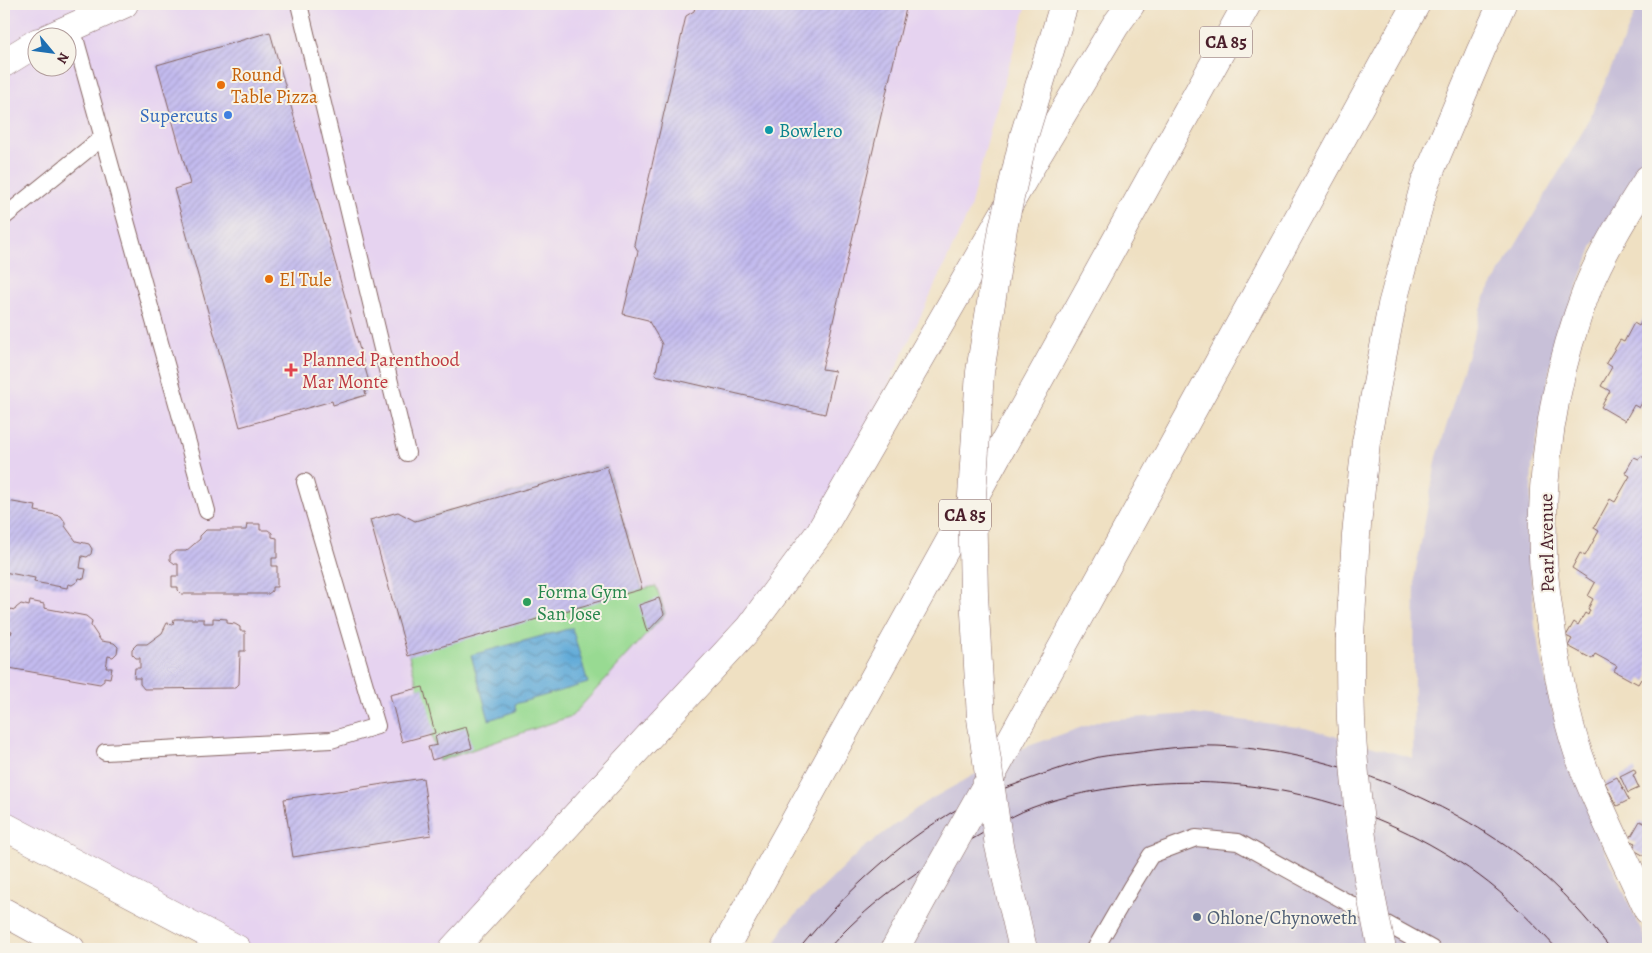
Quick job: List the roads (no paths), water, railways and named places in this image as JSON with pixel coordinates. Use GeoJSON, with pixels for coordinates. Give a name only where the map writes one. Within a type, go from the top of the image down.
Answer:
{"type":"FeatureCollection","features":[{"type":"Feature","properties":{"kind":"main road"},"geometry":{"type":"LineString","coordinates":[[69,28],[124,4]]}},
{"type":"Feature","properties":{"kind":"main road"},"geometry":{"type":"LineString","coordinates":[[1023,949],[999,846],[981,718],[974,595],[972,496],[980,372],[1003,228],[1024,136],[1064,4]]}},
{"type":"Feature","properties":{"kind":"main road"},"geometry":{"type":"LineString","coordinates":[[453,949],[749,628],[820,532],[1034,161],[1115,26],[1131,4]]}},
{"type":"Feature","properties":{"kind":"main road","name":"CA 85"},"geometry":{"type":"LineString","coordinates":[[724,949],[1247,4]]}},
{"type":"Feature","properties":{"kind":"main road"},"geometry":{"type":"LineString","coordinates":[[895,949],[1416,4]]}},
{"type":"Feature","properties":{"kind":"main road"},"geometry":{"type":"LineString","coordinates":[[1382,949],[1361,826],[1351,719],[1350,635],[1356,535],[1366,442],[1392,305],[1425,184],[1502,4]]}},
{"type":"Feature","properties":{"kind":"main road"},"geometry":{"type":"LineString","coordinates":[[4,64],[28,48]]}},
{"type":"Feature","properties":{"kind":"main road","name":"Pearl Avenue"},"geometry":{"type":"LineString","coordinates":[[1648,179],[1620,224],[1589,285],[1570,338],[1556,393],[1547,457],[1543,512],[1543,558],[1548,607],[1560,683],[1571,727],[1584,769],[1648,910]]}},
{"type":"Feature","properties":{"kind":"main road"},"geometry":{"type":"LineString","coordinates":[[4,826],[236,949]]}},
{"type":"Feature","properties":{"kind":"main road"},"geometry":{"type":"LineString","coordinates":[[912,949],[930,885]]}},
{"type":"Feature","properties":{"kind":"main road"},"geometry":{"type":"LineString","coordinates":[[4,912],[71,949]]}},
{"type":"Feature","properties":{"kind":"lane"},"geometry":{"type":"LineString","coordinates":[[299,4],[407,452]]}},
{"type":"Feature","properties":{"kind":"lane"},"geometry":{"type":"LineString","coordinates":[[78,77],[102,137],[207,511]]}},
{"type":"Feature","properties":{"kind":"lane"},"geometry":{"type":"LineString","coordinates":[[4,217],[102,137]]}},
{"type":"Feature","properties":{"kind":"lane"},"geometry":{"type":"LineString","coordinates":[[105,752],[331,740],[377,726],[305,482]]}},
{"type":"Feature","properties":{"kind":"lane"},"geometry":{"type":"LineString","coordinates":[[1095,949],[1151,855],[1196,838],[1238,842],[1432,949]]}},
{"type":"Feature","properties":{"kind":"water"},"geometry":{"type":"Polygon","coordinates":[[[572,628],[588,683],[515,704],[516,711],[489,720],[471,655],[572,628]]]}},
{"type":"Feature","properties":{"kind":"tram line"},"geometry":{"type":"LineString","coordinates":[[799,949],[837,906],[901,847],[949,814],[974,800],[1054,770],[1099,757],[1206,746],[1258,749],[1341,767],[1382,781],[1460,817],[1497,840],[1552,883],[1573,904],[1611,949]]}},
{"type":"Feature","properties":{"kind":"tram line"},"geometry":{"type":"LineString","coordinates":[[828,949],[858,919],[891,891],[943,856],[1022,812],[1055,800],[1091,792],[1128,786],[1174,783],[1221,783],[1267,788],[1312,798],[1356,811],[1398,828],[1439,850],[1489,883],[1539,929],[1557,949]]}},
{"type":"Feature","properties":{"kind":"place","name":"Round Table Pizza"},"geometry":{"type":"Point","coordinates":[221,85]}},
{"type":"Feature","properties":{"kind":"place","name":"Supercuts"},"geometry":{"type":"Point","coordinates":[228,115]}},
{"type":"Feature","properties":{"kind":"place","name":"Bowlero"},"geometry":{"type":"Point","coordinates":[769,130]}},
{"type":"Feature","properties":{"kind":"place","name":"El Tule"},"geometry":{"type":"Point","coordinates":[269,279]}},
{"type":"Feature","properties":{"kind":"place","name":"Planned Parenthood Mar Monte"},"geometry":{"type":"Point","coordinates":[291,370]}},
{"type":"Feature","properties":{"kind":"place","name":"Forma Gym San Jose"},"geometry":{"type":"Point","coordinates":[527,602]}},
{"type":"Feature","properties":{"kind":"place","name":"Ohlone/Chynoweth"},"geometry":{"type":"Point","coordinates":[1197,917]}}]}
